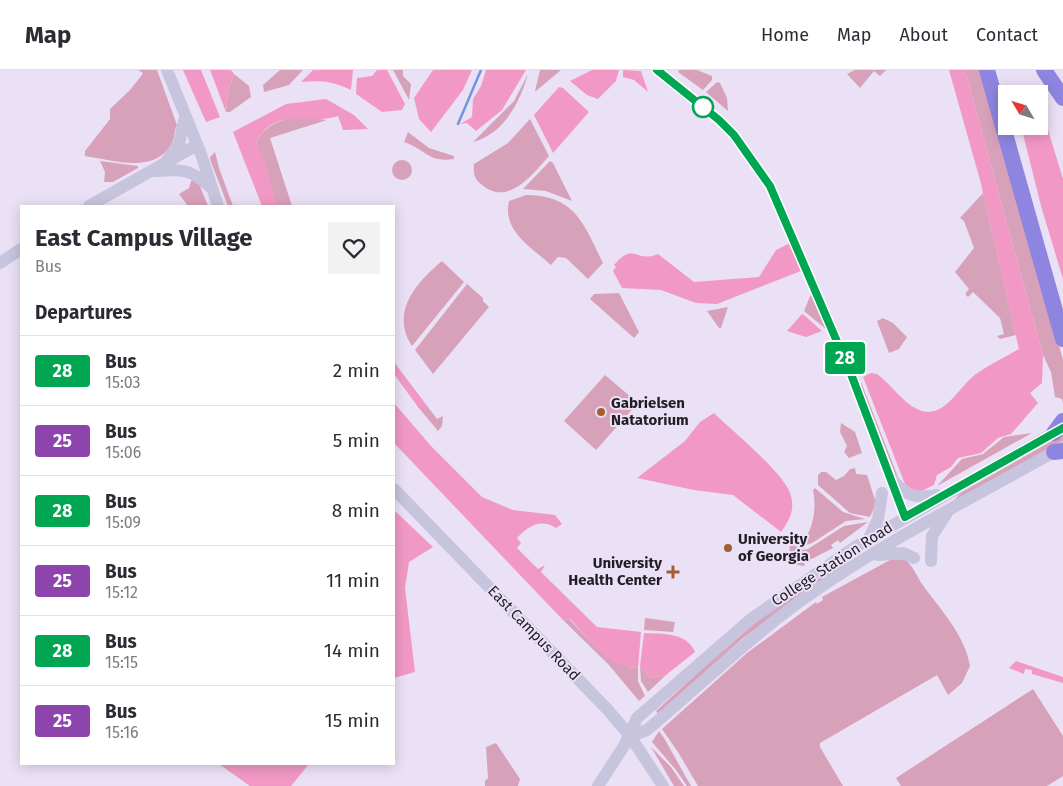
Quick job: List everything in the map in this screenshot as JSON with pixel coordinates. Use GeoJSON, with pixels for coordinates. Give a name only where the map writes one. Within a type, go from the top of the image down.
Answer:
{"type":"FeatureCollection","features":[{"type":"Feature","properties":{"kind":"highway"},"geometry":{"type":"LineString","coordinates":[[987,70],[1063,338]]}},
{"type":"Feature","properties":{"kind":"highway"},"geometry":{"type":"LineString","coordinates":[[1044,70],[1063,98]]}},
{"type":"Feature","properties":{"kind":"main road"},"geometry":{"type":"LineString","coordinates":[[167,70],[197,145],[218,205]]}},
{"type":"Feature","properties":{"kind":"main road"},"geometry":{"type":"LineString","coordinates":[[164,164],[179,144],[185,115]]}},
{"type":"Feature","properties":{"kind":"main road"},"geometry":{"type":"LineString","coordinates":[[92,205],[197,145]]}},
{"type":"Feature","properties":{"kind":"main road"},"geometry":{"type":"LineString","coordinates":[[150,171],[186,170],[193,172],[211,188]]}},
{"type":"Feature","properties":{"kind":"main road"},"geometry":{"type":"LineString","coordinates":[[0,263],[20,250]]}},
{"type":"Feature","properties":{"kind":"main road","name":"College Station Road"},"geometry":{"type":"LineString","coordinates":[[598,786],[630,736],[637,718],[751,619],[827,564],[1060,427]]}},
{"type":"Feature","properties":{"kind":"main road","name":"College Station Road"},"geometry":{"type":"LineString","coordinates":[[630,736],[647,730],[716,668],[801,601],[873,555],[948,511],[1060,450]]}},
{"type":"Feature","properties":{"kind":"main road"},"geometry":{"type":"LineString","coordinates":[[892,479],[902,491],[915,497],[949,492]]}},
{"type":"Feature","properties":{"kind":"main road","name":"East Campus Road"},"geometry":{"type":"LineString","coordinates":[[395,489],[602,703],[630,736],[664,786]]}},
{"type":"Feature","properties":{"kind":"main road"},"geometry":{"type":"LineString","coordinates":[[868,539],[878,519],[882,493]]}},
{"type":"Feature","properties":{"kind":"main road"},"geometry":{"type":"LineString","coordinates":[[931,562],[932,536],[948,511]]}},
{"type":"Feature","properties":{"kind":"main road"},"geometry":{"type":"LineString","coordinates":[[873,555],[900,553],[914,558]]}},
{"type":"Feature","properties":{"kind":"shaded area"},"geometry":{"type":"Polygon","coordinates":[[[138,70],[157,70],[177,125],[172,143],[165,153],[155,159],[144,162],[120,162],[85,156],[85,151],[110,119],[110,109],[130,90],[142,75],[143,73],[138,70]]]}},
{"type":"Feature","properties":{"kind":"shaded area"},"geometry":{"type":"Polygon","coordinates":[[[183,70],[201,70],[220,117],[206,122],[183,70]]]}},
{"type":"Feature","properties":{"kind":"shaded area"},"geometry":{"type":"Polygon","coordinates":[[[210,70],[231,70],[234,74],[228,91],[226,112],[210,70]]]}},
{"type":"Feature","properties":{"kind":"shaded area"},"geometry":{"type":"Polygon","coordinates":[[[280,70],[303,70],[289,85],[264,92],[263,85],[280,70]]]}},
{"type":"Feature","properties":{"kind":"shaded area"},"geometry":{"type":"Polygon","coordinates":[[[313,70],[353,70],[351,90],[326,82],[301,82],[313,70]]]}},
{"type":"Feature","properties":{"kind":"shaded area"},"geometry":{"type":"Polygon","coordinates":[[[377,70],[387,70],[405,104],[402,110],[382,112],[356,94],[357,78],[372,76],[377,70]]]}},
{"type":"Feature","properties":{"kind":"shaded area"},"geometry":{"type":"Polygon","coordinates":[[[393,70],[403,70],[403,76],[411,84],[409,100],[393,70]]]}},
{"type":"Feature","properties":{"kind":"shaded area"},"geometry":{"type":"Polygon","coordinates":[[[433,70],[472,70],[463,90],[431,132],[419,119],[414,98],[433,70]]]}},
{"type":"Feature","properties":{"kind":"shaded area"},"geometry":{"type":"Polygon","coordinates":[[[486,70],[526,70],[502,110],[476,131],[467,123],[460,124],[472,117],[473,99],[481,86],[486,70]]]}},
{"type":"Feature","properties":{"kind":"shaded area"},"geometry":{"type":"Polygon","coordinates":[[[540,70],[561,70],[535,91],[540,70]]]}},
{"type":"Feature","properties":{"kind":"shaded area"},"geometry":{"type":"Polygon","coordinates":[[[592,70],[619,70],[616,81],[598,99],[587,95],[570,81],[592,70]]]}},
{"type":"Feature","properties":{"kind":"shaded area"},"geometry":{"type":"Polygon","coordinates":[[[623,70],[641,71],[648,92],[634,80],[623,77],[623,70]]]}},
{"type":"Feature","properties":{"kind":"shaded area"},"geometry":{"type":"Polygon","coordinates":[[[679,70],[697,70],[712,76],[712,80],[703,90],[678,72],[679,70]]]}},
{"type":"Feature","properties":{"kind":"shaded area"},"geometry":{"type":"Polygon","coordinates":[[[855,70],[886,70],[880,76],[874,71],[860,88],[847,74],[855,70]]]}},
{"type":"Feature","properties":{"kind":"shaded area"},"geometry":{"type":"Polygon","coordinates":[[[949,70],[965,70],[1043,355],[1042,383],[1030,393],[1038,403],[1011,434],[998,438],[981,453],[958,458],[951,467],[937,475],[934,485],[922,491],[913,490],[905,484],[863,377],[871,373],[877,374],[912,406],[927,412],[935,411],[950,401],[976,374],[1019,349],[980,180],[949,70]]]}},
{"type":"Feature","properties":{"kind":"shaded area"},"geometry":{"type":"Polygon","coordinates":[[[965,70],[985,70],[998,118],[998,135],[1002,135],[1063,360],[1063,404],[1062,399],[1055,397],[1051,372],[1043,355],[965,70]]]}},
{"type":"Feature","properties":{"kind":"shaded area"},"geometry":{"type":"Polygon","coordinates":[[[234,74],[249,86],[251,97],[230,112],[226,112],[228,91],[234,74]]]}},
{"type":"Feature","properties":{"kind":"shaded area"},"geometry":{"type":"Polygon","coordinates":[[[528,74],[525,85],[509,116],[494,132],[473,142],[514,101],[528,74]]]}},
{"type":"Feature","properties":{"kind":"shaded area"},"geometry":{"type":"Polygon","coordinates":[[[717,82],[720,83],[727,98],[728,111],[706,92],[717,82]]]}},
{"type":"Feature","properties":{"kind":"shaded area"},"geometry":{"type":"Polygon","coordinates":[[[559,87],[563,88],[589,112],[553,153],[534,115],[559,87]]]}},
{"type":"Feature","properties":{"kind":"shaded area"},"geometry":{"type":"Polygon","coordinates":[[[326,99],[354,115],[368,129],[343,130],[338,116],[282,120],[273,124],[264,131],[256,143],[264,158],[277,205],[262,205],[233,132],[286,104],[326,99]]]}},
{"type":"Feature","properties":{"kind":"shaded area"},"geometry":{"type":"Polygon","coordinates":[[[303,117],[327,120],[270,138],[292,205],[277,205],[256,143],[264,131],[275,123],[303,117]]]}},
{"type":"Feature","properties":{"kind":"shaded area"},"geometry":{"type":"Polygon","coordinates":[[[530,119],[549,156],[528,179],[510,190],[492,191],[482,185],[475,176],[474,164],[508,143],[530,119]]]}},
{"type":"Feature","properties":{"kind":"shaded area"},"geometry":{"type":"Polygon","coordinates":[[[1048,130],[1063,179],[1063,279],[1041,206],[1023,135],[1048,135],[1048,130]]]}},
{"type":"Feature","properties":{"kind":"shaded area"},"geometry":{"type":"Polygon","coordinates":[[[408,132],[429,148],[454,156],[454,159],[438,159],[404,142],[408,132]]]}},
{"type":"Feature","properties":{"kind":"shaded area"},"geometry":{"type":"Polygon","coordinates":[[[215,152],[233,205],[228,205],[210,157],[215,152]]]}},
{"type":"Feature","properties":{"kind":"shaded area"},"geometry":{"type":"Polygon","coordinates":[[[402,160],[409,163],[412,170],[409,177],[402,180],[395,177],[392,170],[395,163],[402,160]]]}},
{"type":"Feature","properties":{"kind":"shaded area"},"geometry":{"type":"Polygon","coordinates":[[[100,161],[138,166],[138,168],[113,182],[104,182],[105,172],[100,161]]]}},
{"type":"Feature","properties":{"kind":"shaded area"},"geometry":{"type":"Polygon","coordinates":[[[550,161],[553,163],[572,201],[546,191],[523,189],[550,161]]]}},
{"type":"Feature","properties":{"kind":"shaded area"},"geometry":{"type":"Polygon","coordinates":[[[194,180],[200,186],[208,205],[187,205],[179,194],[189,188],[191,181],[194,180]]]}},
{"type":"Feature","properties":{"kind":"shaded area"},"geometry":{"type":"Polygon","coordinates":[[[983,193],[1016,335],[1000,339],[997,336],[1004,334],[1000,318],[973,292],[968,297],[965,294],[969,289],[955,272],[974,248],[964,221],[960,218],[983,193]]]}},
{"type":"Feature","properties":{"kind":"shaded area"},"geometry":{"type":"Polygon","coordinates":[[[526,195],[543,196],[556,200],[567,206],[576,215],[590,236],[603,263],[588,279],[566,258],[558,257],[551,265],[527,245],[514,230],[508,212],[509,201],[526,195]]]}},
{"type":"Feature","properties":{"kind":"shaded area"},"geometry":{"type":"Polygon","coordinates":[[[790,243],[801,271],[717,304],[696,303],[661,290],[622,288],[613,271],[616,267],[614,265],[627,254],[650,256],[658,254],[694,282],[759,277],[776,250],[790,243]]]}},
{"type":"Feature","properties":{"kind":"shaded area"},"geometry":{"type":"Polygon","coordinates":[[[442,261],[464,282],[412,346],[406,333],[405,310],[415,289],[442,261]]]}},
{"type":"Feature","properties":{"kind":"shaded area"},"geometry":{"type":"Polygon","coordinates":[[[467,284],[483,298],[483,301],[489,307],[433,374],[415,350],[467,284]]]}},
{"type":"Feature","properties":{"kind":"shaded area"},"geometry":{"type":"Polygon","coordinates":[[[619,293],[639,332],[634,338],[590,299],[594,294],[619,293]]]}},
{"type":"Feature","properties":{"kind":"shaded area"},"geometry":{"type":"Polygon","coordinates":[[[811,294],[827,330],[804,311],[811,294]]]}},
{"type":"Feature","properties":{"kind":"shaded area"},"geometry":{"type":"Polygon","coordinates":[[[728,307],[721,328],[719,328],[707,311],[728,307]]]}},
{"type":"Feature","properties":{"kind":"shaded area"},"geometry":{"type":"Polygon","coordinates":[[[802,314],[822,331],[806,337],[787,331],[802,314]]]}},
{"type":"Feature","properties":{"kind":"shaded area"},"geometry":{"type":"Polygon","coordinates":[[[883,318],[893,323],[907,337],[899,349],[889,353],[877,321],[883,318]]]}},
{"type":"Feature","properties":{"kind":"shaded area"},"geometry":{"type":"Polygon","coordinates":[[[395,363],[428,407],[418,407],[395,375],[395,363]]]}},
{"type":"Feature","properties":{"kind":"shaded area","name":"Gabrielsen Natatorium"},"geometry":{"type":"Polygon","coordinates":[[[605,375],[638,403],[596,450],[564,421],[605,375]]]}},
{"type":"Feature","properties":{"kind":"shaded area"},"geometry":{"type":"Polygon","coordinates":[[[861,382],[898,477],[898,481],[861,386],[861,382]]]}},
{"type":"Feature","properties":{"kind":"shaded area"},"geometry":{"type":"Polygon","coordinates":[[[395,404],[431,446],[482,497],[513,510],[555,515],[562,524],[556,528],[545,524],[530,527],[517,538],[521,543],[517,548],[538,569],[545,565],[541,572],[597,627],[641,632],[638,668],[627,667],[608,658],[570,619],[563,620],[395,444],[395,404]]]}},
{"type":"Feature","properties":{"kind":"shaded area"},"geometry":{"type":"Polygon","coordinates":[[[418,407],[428,407],[437,419],[443,416],[442,426],[438,431],[418,407]]]}},
{"type":"Feature","properties":{"kind":"shaded area"},"geometry":{"type":"Polygon","coordinates":[[[714,413],[769,465],[787,487],[791,496],[792,511],[781,532],[733,495],[694,490],[637,478],[685,441],[700,422],[714,413]]]}},
{"type":"Feature","properties":{"kind":"shaded area"},"geometry":{"type":"Polygon","coordinates":[[[841,423],[855,432],[862,453],[849,458],[844,452],[847,446],[840,432],[841,423]]]}},
{"type":"Feature","properties":{"kind":"shaded area"},"geometry":{"type":"Polygon","coordinates":[[[1032,433],[937,486],[962,459],[983,454],[1004,437],[1032,433]]]}},
{"type":"Feature","properties":{"kind":"shaded area"},"geometry":{"type":"Polygon","coordinates":[[[1063,434],[1063,441],[951,504],[965,488],[1063,434]]]}},
{"type":"Feature","properties":{"kind":"shaded area"},"geometry":{"type":"Polygon","coordinates":[[[855,468],[856,474],[867,475],[876,503],[870,517],[850,513],[818,485],[818,475],[821,472],[826,472],[836,480],[844,476],[850,469],[855,468]]]}},
{"type":"Feature","properties":{"kind":"shaded area"},"geometry":{"type":"Polygon","coordinates":[[[815,488],[843,512],[865,519],[846,521],[812,543],[800,547],[813,520],[813,490],[815,488]]]}},
{"type":"Feature","properties":{"kind":"shaded area"},"geometry":{"type":"Polygon","coordinates":[[[395,511],[433,547],[409,562],[405,588],[415,672],[395,678],[395,511]]]}},
{"type":"Feature","properties":{"kind":"shaded area"},"geometry":{"type":"Polygon","coordinates":[[[868,522],[840,543],[838,540],[831,545],[833,548],[804,563],[805,566],[797,565],[789,557],[790,543],[803,550],[808,549],[844,526],[868,522]]]}},
{"type":"Feature","properties":{"kind":"shaded area"},"geometry":{"type":"Polygon","coordinates":[[[855,554],[841,568],[743,638],[658,714],[656,711],[749,626],[855,554]]]}},
{"type":"Feature","properties":{"kind":"shaded area"},"geometry":{"type":"Polygon","coordinates":[[[904,559],[912,567],[922,584],[951,623],[963,644],[970,666],[962,683],[948,695],[937,675],[820,743],[820,747],[843,786],[698,786],[662,729],[747,653],[816,602],[817,604],[823,600],[822,597],[890,560],[904,559]]]}},
{"type":"Feature","properties":{"kind":"shaded area"},"geometry":{"type":"Polygon","coordinates":[[[645,618],[675,622],[673,632],[644,630],[645,618]]]}},
{"type":"Feature","properties":{"kind":"shaded area"},"geometry":{"type":"Polygon","coordinates":[[[569,619],[609,658],[628,667],[638,668],[638,681],[645,696],[639,701],[609,665],[563,620],[569,619]]]}},
{"type":"Feature","properties":{"kind":"shaded area"},"geometry":{"type":"Polygon","coordinates":[[[644,633],[680,637],[691,645],[695,652],[666,675],[651,678],[640,666],[644,633]]]}},
{"type":"Feature","properties":{"kind":"shaded area"},"geometry":{"type":"Polygon","coordinates":[[[1016,661],[1063,677],[1063,683],[1032,674],[1032,670],[1025,669],[1024,674],[1009,668],[1016,661]]]}},
{"type":"Feature","properties":{"kind":"shaded area"},"geometry":{"type":"Polygon","coordinates":[[[640,666],[651,678],[666,675],[648,692],[641,681],[640,666]]]}},
{"type":"Feature","properties":{"kind":"shaded area"},"geometry":{"type":"Polygon","coordinates":[[[1033,689],[1063,736],[1063,776],[1047,786],[901,786],[896,778],[1033,689]]]}},
{"type":"Feature","properties":{"kind":"shaded area"},"geometry":{"type":"Polygon","coordinates":[[[659,731],[691,786],[687,786],[652,742],[659,731]]]}},
{"type":"Feature","properties":{"kind":"shaded area"},"geometry":{"type":"Polygon","coordinates":[[[496,743],[520,779],[518,786],[485,786],[485,781],[488,778],[486,747],[496,743]]]}},
{"type":"Feature","properties":{"kind":"shaded area"},"geometry":{"type":"Polygon","coordinates":[[[651,747],[671,767],[684,786],[674,786],[651,747]]]}},
{"type":"Feature","properties":{"kind":"shaded area"},"geometry":{"type":"Polygon","coordinates":[[[220,765],[308,765],[291,786],[250,786],[220,765]]]}},
{"type":"Feature","properties":{"kind":"waterway"},"geometry":{"type":"LineString","coordinates":[[458,124],[481,70]]}},
{"type":"Feature","properties":{"kind":"bus line","name":"28"},"geometry":{"type":"LineString","coordinates":[[657,70],[719,120],[734,135],[770,186],[851,374],[892,479],[894,493],[905,517],[1063,428]]}},
{"type":"Feature","properties":{"kind":"place","name":"Gabrielsen Natatorium"},"geometry":{"type":"Point","coordinates":[601,412]}},
{"type":"Feature","properties":{"kind":"place","name":"University of Georgia"},"geometry":{"type":"Point","coordinates":[728,548]}},
{"type":"Feature","properties":{"kind":"place","name":"University Health Center"},"geometry":{"type":"Point","coordinates":[673,572]}}]}
